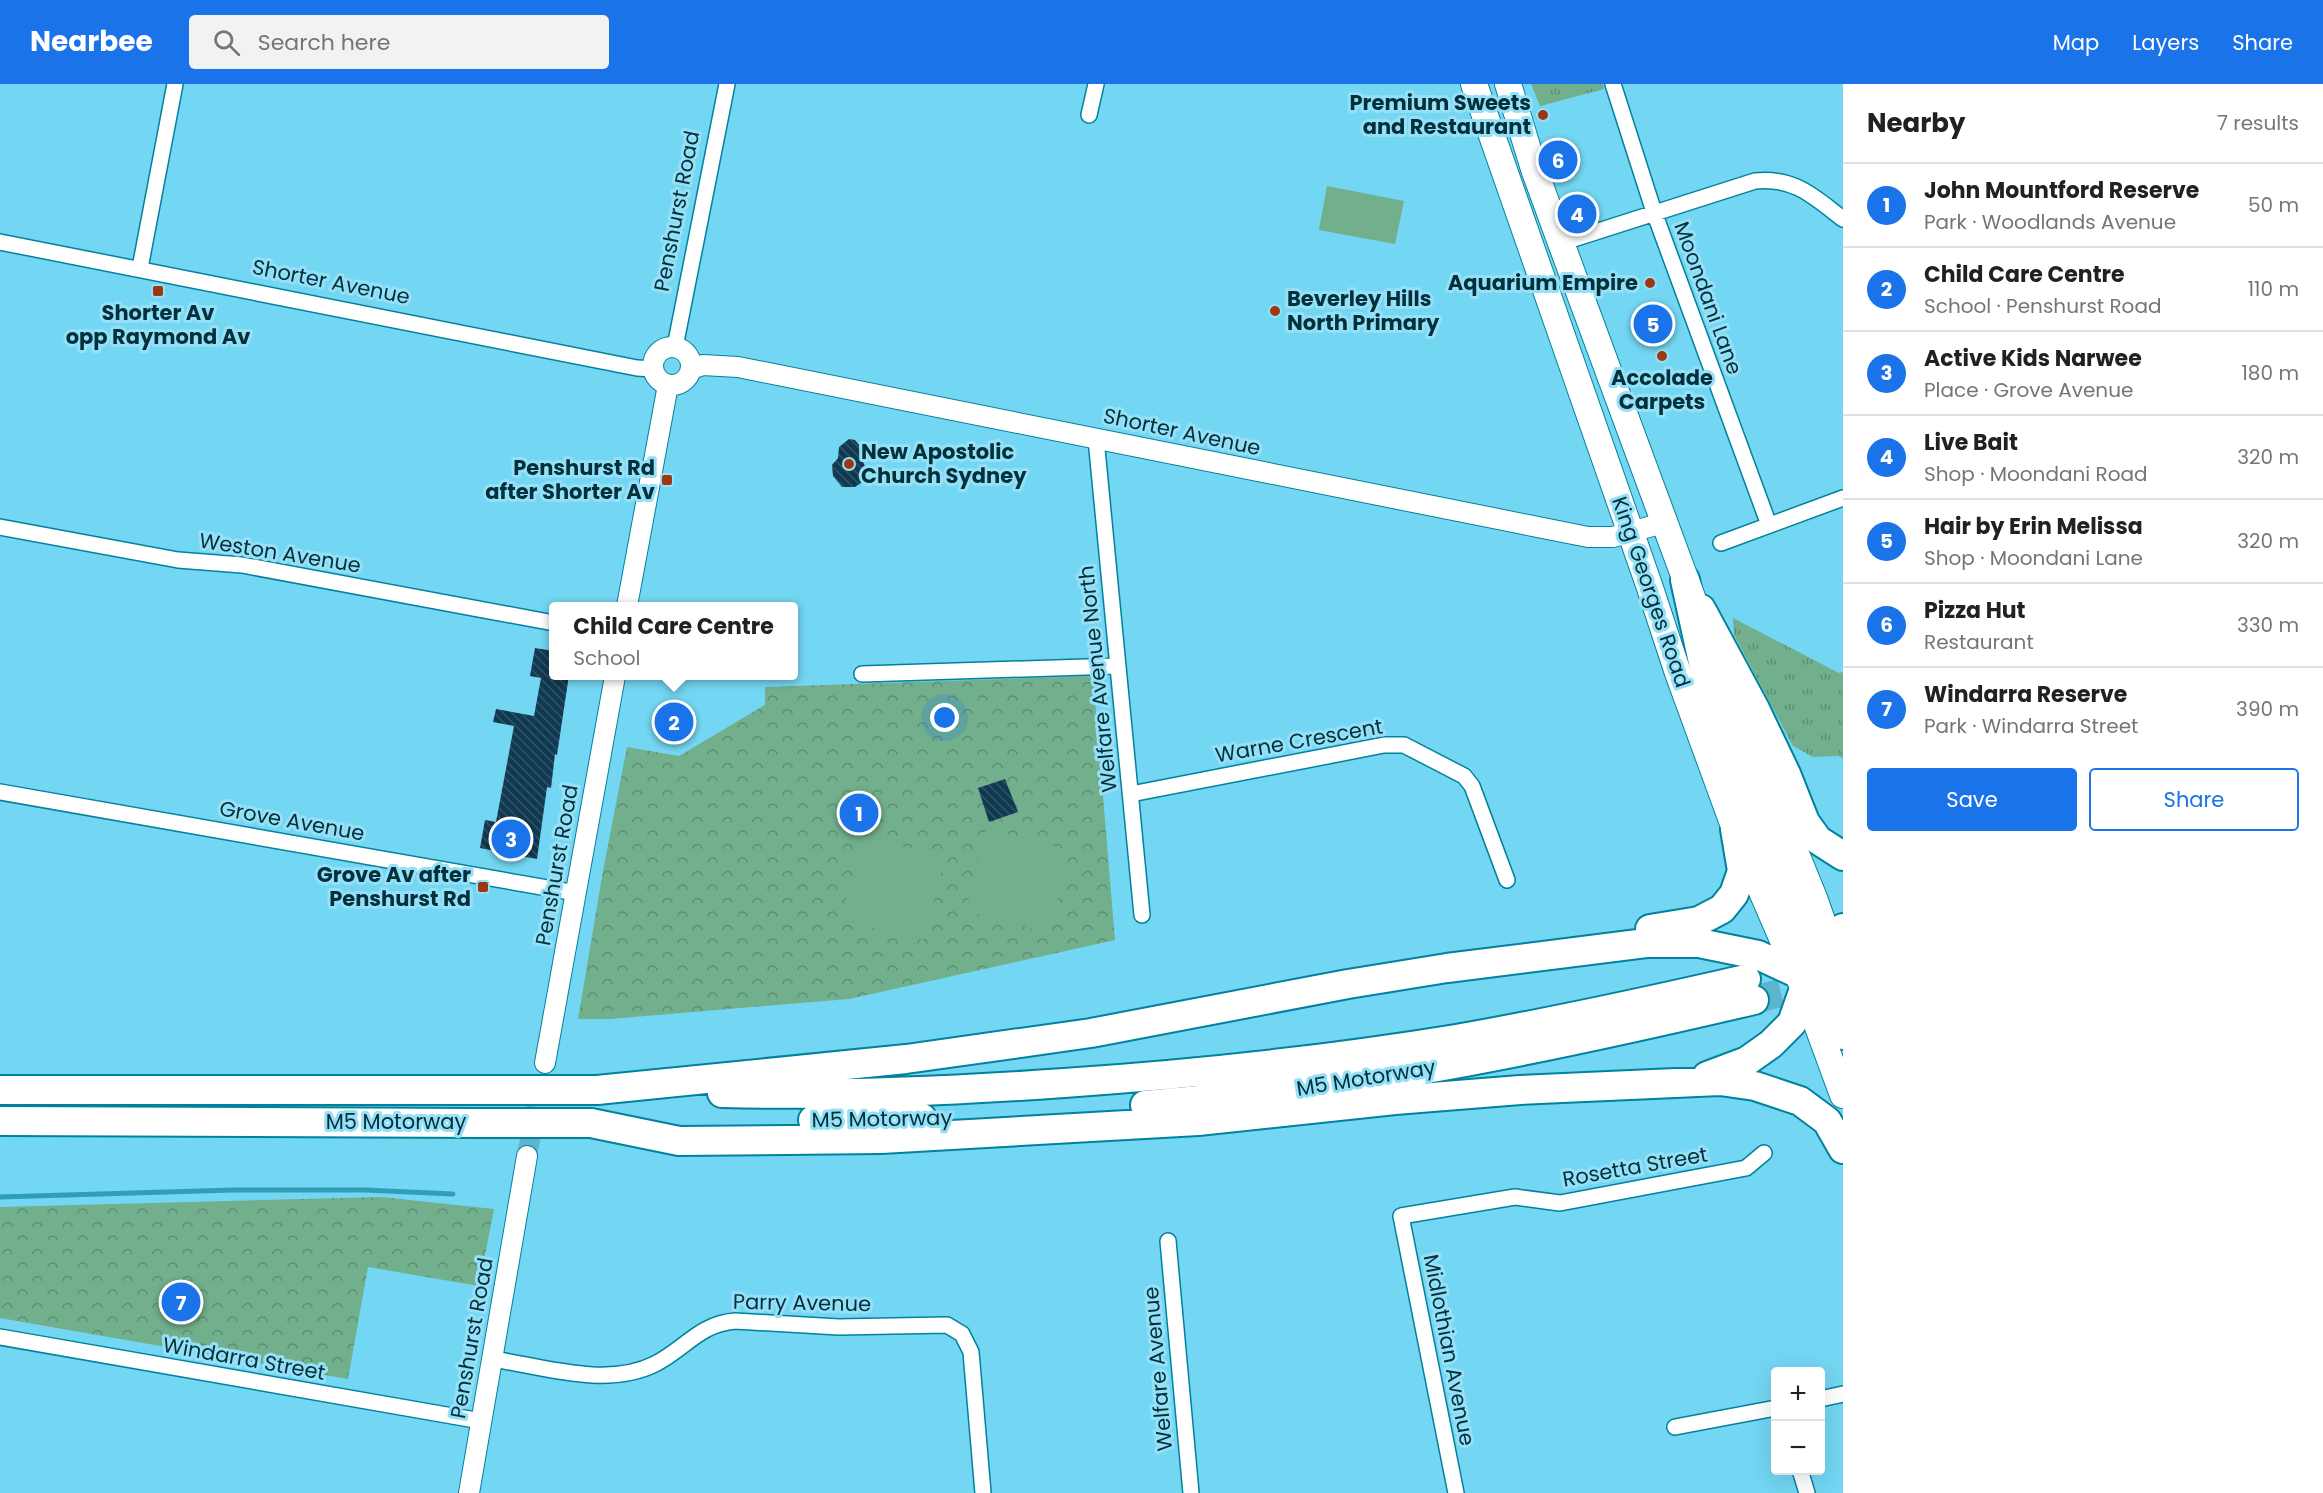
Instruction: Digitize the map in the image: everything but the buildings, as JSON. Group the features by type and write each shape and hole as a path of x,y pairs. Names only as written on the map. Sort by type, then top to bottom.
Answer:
{"highway":[{"name":"King Georges Road","path":"1474,84 1678,673 1736,829 1776,920"},
{"name":"King Georges Road","path":"1508,84 1534,169 1685,580"},
{"path":"1685,580 1755,708 1786,774 1805,822 1818,840 1843,856"},
{"path":"1685,580 1711,699 1803,931 1826,971 1843,1095"},
{"path":"597,1090 906,1059 1091,1033 1699,921 1722,909 1734,894 1742,871 1736,829"},
{"path":"1776,920 1826,971 1830,1004 1843,1035"},
{"path":"1447,968 1646,943 1699,943 1826,971"},
{"path":"1685,1081 1721,1072 1748,1061 1771,1044 1792,1023 1826,971"},
{"name":"M5 Motorway","path":"0,1090 597,1090 766,1094 891,1093 1147,1077 1340,1055 1455,1039 1552,1021 1750,990 1618,1032 1431,1068 1313,1087 1215,1099 1045,1113 944,1118 591,1123 0,1121"},
{"path":"591,1123 679,1141 881,1139 1198,1121 1395,1100 1520,1090 1720,1081 1755,1086 1800,1101 1827,1121 1843,1149"}],"street":[{"path":"140,268 175,84"},
{"name":"Penshurst Road","path":"675,347 727,84"},
{"path":"1089,115 1096,84"},
{"name":"Moondani Lane","path":"1613,84 1654,212 1769,525"},
{"path":"1561,243 1755,181 1773,179 1791,183 1843,219"},
{"name":"Shorter Avenue","path":"0,242 637,368 653,369"},
{"path":"675,347 687,353 690,358 691,369 685,381 680,384 668,385 658,379 653,369 655,357 664,349 675,347"},
{"name":"Shorter Avenue","path":"691,369 703,365 738,368 1588,537 1606,538 1663,522"},
{"path":"628,602 668,385"},
{"name":"Welfare Avenue North","path":"1096,439 1142,915"},
{"path":"1721,543 1843,498"},
{"name":"Weston Avenue","path":"0,526 178,560 242,565 549,622"},
{"path":"862,674 1117,666"},
{"name":"Penshurst Road","path":"545,1063 614,680"},
{"name":"Warne Crescent","path":"1131,794 1384,745 1404,745 1464,776 1473,786 1507,880"},
{"name":"Grove Avenue","path":"0,792 576,893"},
{"name":"Rosetta Street","path":"1401,1216 1515,1197 1560,1203 1746,1168 1764,1153"},
{"name":"Penshurst Road","path":"469,1493 527,1156"},
{"name":"Midlothian Avenue","path":"1401,1216 1456,1493"},
{"name":"Welfare Avenue","path":"1168,1240 1191,1493"},
{"name":"Parry Avenue","path":"493,1359 584,1374 629,1374 657,1363 699,1333 722,1322 839,1327 947,1325 962,1334 970,1352 983,1493"},
{"name":"Windarra Street","path":"0,1337 481,1421"},
{"path":"1825,1398 1843,1394"},
{"path":"1675,1427 1771,1409"},
{"path":"1802,1475 1807,1493"}],"green space":[{"path":"1531,84 1603,84 1604,89 1540,106"},
{"path":"1327,186 1404,201 1395,244 1319,230"},
{"path":"1733,618 1839,673 1843,672 1843,758 1838,756 1813,757 1793,746 1734,635"},
{"path":"1093,676 1115,940 849,999 610,1019 578,1019 627,747 679,756 765,705 765,687"},
{"path":"986,829 1070,850 1049,933 966,911"},
{"path":"863,836 945,858 923,940 841,919"},
{"path":"381,1197 494,1209 479,1286 368,1267 348,1379 0,1318 0,1207"}],"waterway":[{"path":"0,1197 233,1190 365,1190 453,1194"}],"tunnel":[{"path":"1754,1000 1826,981"},
{"path":"527,1156 545,1063"}],"place":[{"name":"Premium Sweets and Restaurant","path":"1543,115"},
{"name":"Pizza Hut","path":"1558,160"},
{"name":"Live Bait","path":"1577,214"},
{"name":"Aquarium Empire","path":"1650,283"},
{"name":"Shorter Av opp Raymond Av","path":"158,291"},
{"name":"Beverley Hills North Primary","path":"1275,311"},
{"name":"Hair by Erin Melissa","path":"1653,324"},
{"name":"Accolade Carpets","path":"1662,356"},
{"name":"New Apostolic Church Sydney","path":"849,464"},
{"name":"Penshurst Rd after Shorter Av","path":"667,480"},
{"name":"Child Care Centre","path":"674,722"},
{"name":"John Mountford Reserve","path":"859,813"},
{"name":"Active Kids Narwee","path":"511,839"},
{"name":"Grove Av after Penshurst Rd","path":"483,887"},
{"name":"Windarra Reserve","path":"181,1302"}]}
